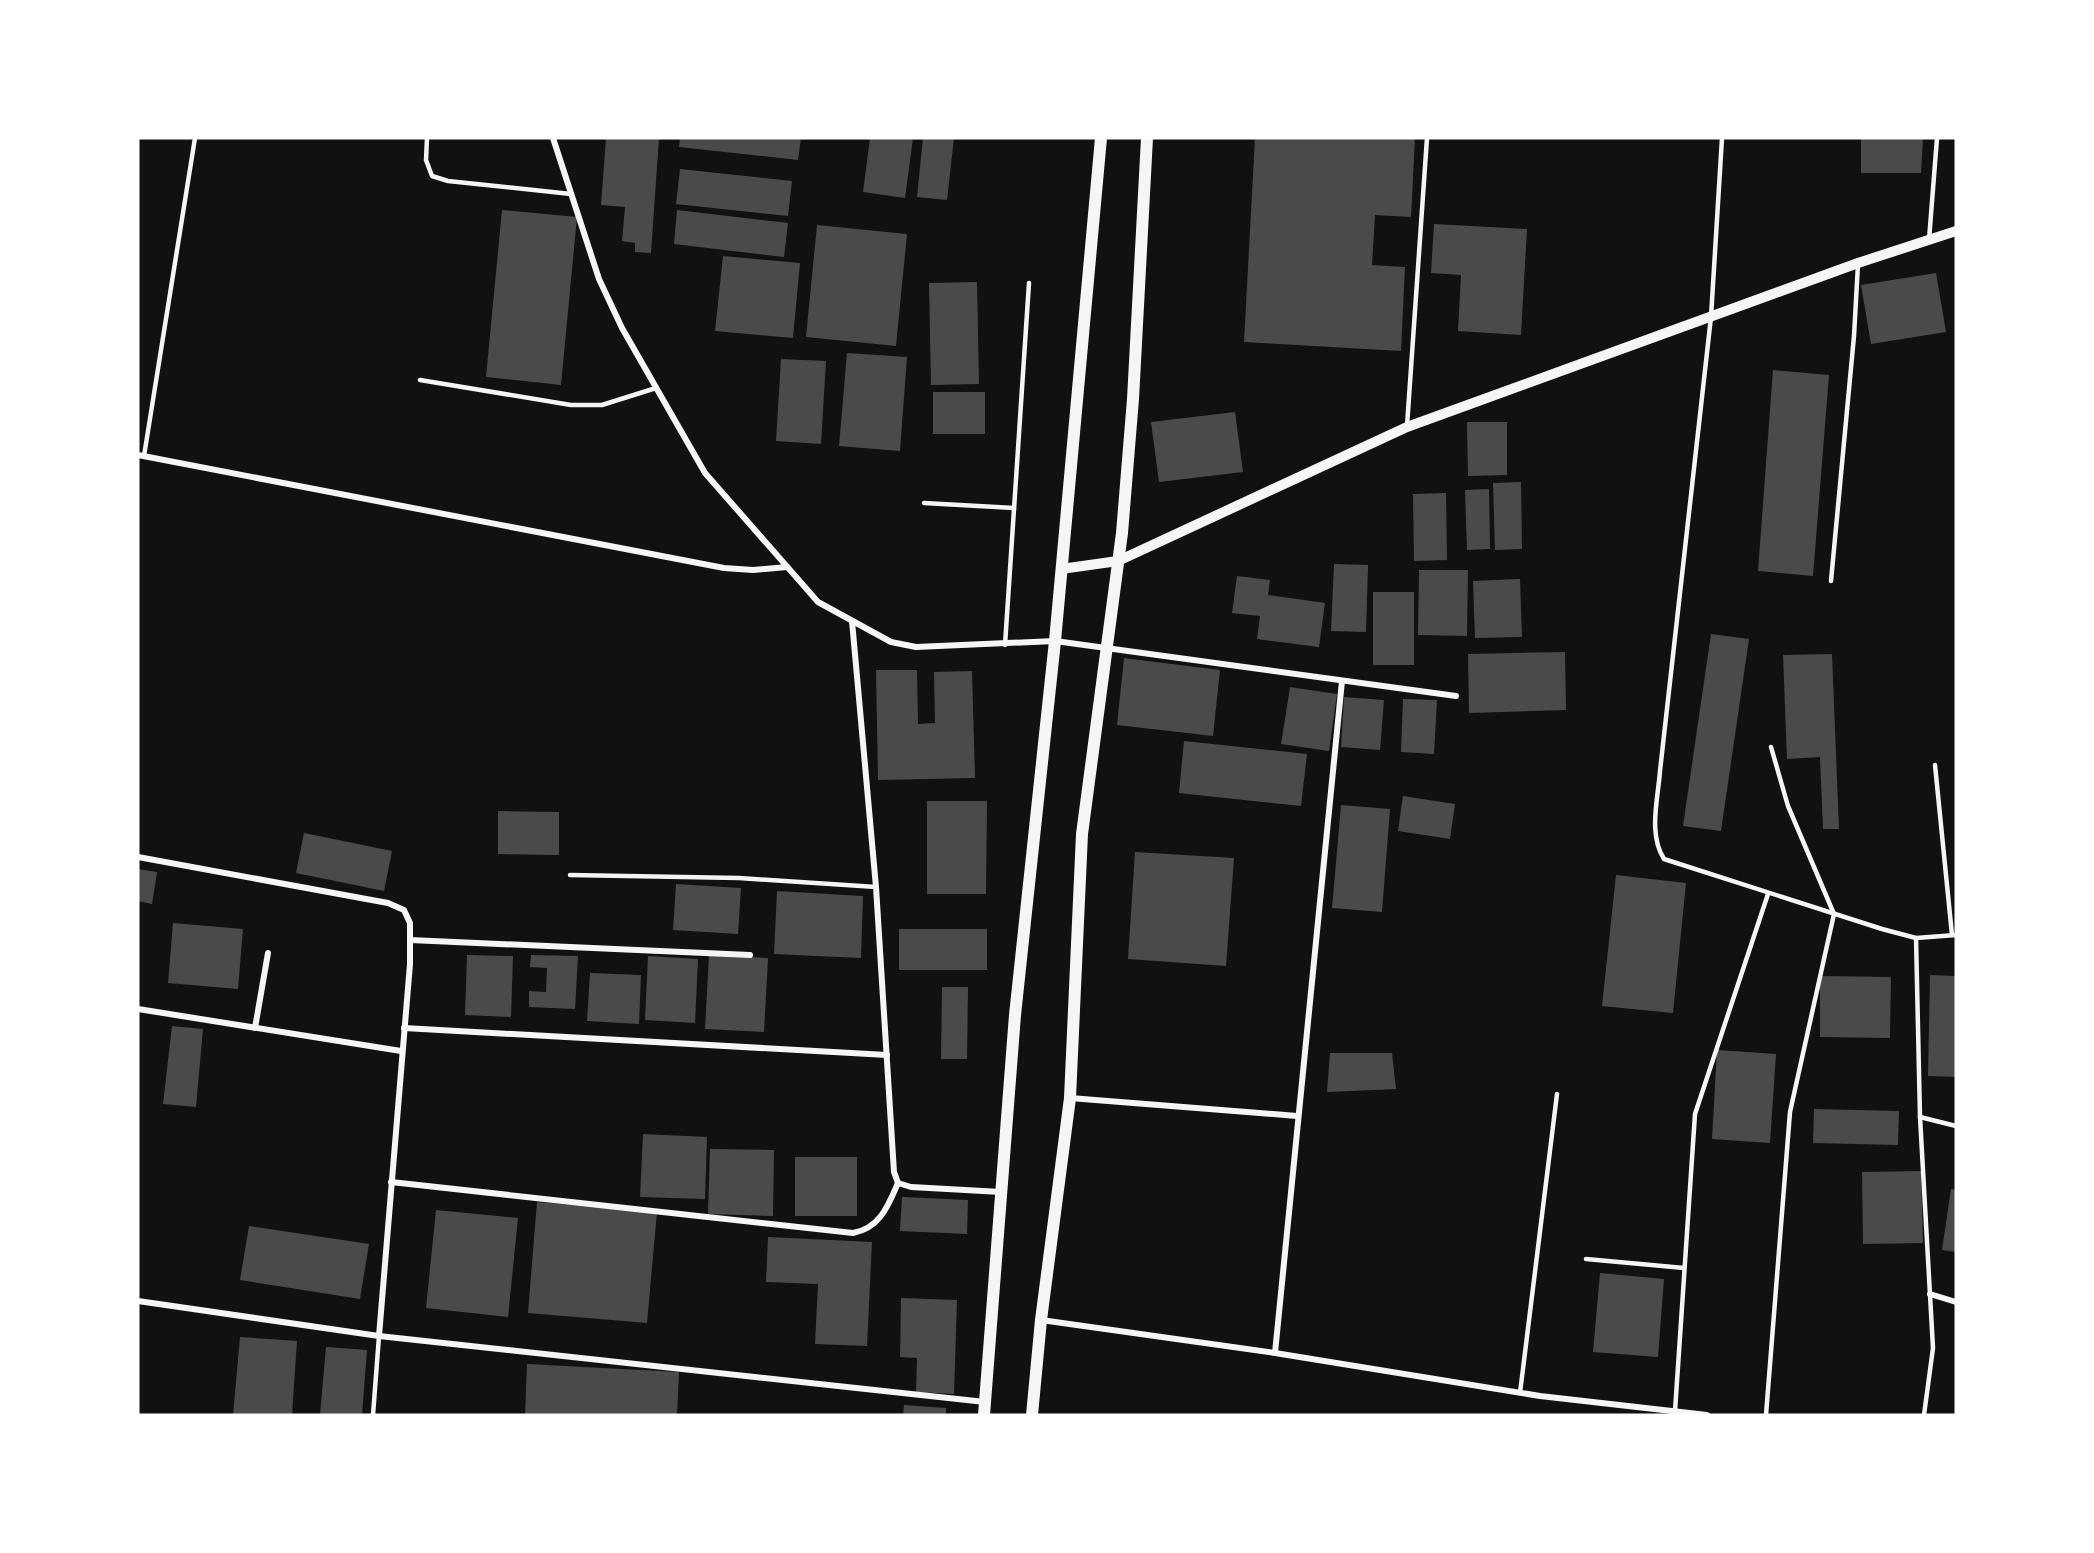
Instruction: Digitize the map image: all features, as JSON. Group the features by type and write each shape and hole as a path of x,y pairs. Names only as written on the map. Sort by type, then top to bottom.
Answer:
{"main road":[{"path":"985,1409 1029,873 1054,641 1101,138"},
{"path":"1032,1415 1041,1320 1070,1098 1082,834 1122,533 1133,399 1147,138"}],"street":[{"path":"553,138 598,279 622,328 656,388 705,473 818,602 891,642 908,645 1005,645 1054,641 1106,650 1456,696"},
{"path":"1061,568 1118,561 1407,427 1858,263 1956,231"},
{"path":"141,456 724,568 753,570 787,567"},
{"path":"391,1182 853,1233 866,1230 879,1220 898,1183 894,1172 876,887 852,621"},
{"path":"1275,1353 1342,681"},
{"path":"138,857 388,903 404,910 410,923 410,940 379,1336"},
{"path":"410,940 750,955"},
{"path":"255,1028 268,954"},
{"path":"138,1009 401,1051"},
{"path":"404,1028 887,1055"},
{"path":"1070,1098 1298,1116"},
{"path":"898,1183 911,1187 1002,1192"},
{"path":"1930,1293 1956,1302"},
{"path":"138,1301 379,1336 985,1409"},
{"path":"1041,1320 1275,1353 1520,1393 1707,1415"}],"lane":[{"path":"141,456 195,138"},
{"path":"427,138 426,160 432,176 447,181 571,194"},
{"path":"1407,427 1427,138"},
{"path":"1722,138 1711,317 1655,838 1664,860 1768,894 1916,938 1954,935 1935,765"},
{"path":"1929,240 1937,138"},
{"path":"1831,581 1854,336 1858,263"},
{"path":"1005,645 1029,284"},
{"path":"420,380 571,405 602,405 656,388"},
{"path":"924,503 1014,508"},
{"path":"1766,1415 1790,1112 1834,914 1788,806 1772,747"},
{"path":"570,875 739,878 876,887"},
{"path":"1675,1411 1695,1114 1768,894"},
{"path":"1916,938 1920,1117 1933,1348 1924,1415"},
{"path":"1520,1393 1557,1094"},
{"path":"1920,1117 1956,1125"},
{"path":"1586,1259 1684,1268"},
{"path":"374,1415 379,1336"}],"building":[{"path":"606,138 659,138 651,253 635,252 635,243 622,241 625,207 601,205"},
{"path":"680,138 801,138 798,160 679,147"},
{"path":"870,138 913,138 905,198 863,192"},
{"path":"923,138 954,138 947,200 917,197"},
{"path":"1255,138 1415,138 1411,217 1375,215 1372,265 1405,267 1401,351 1244,342"},
{"path":"1861,138 1923,138 1921,173 1861,173"},
{"path":"680,169 792,181 788,216 676,204"},
{"path":"502,210 577,217 561,385 486,377"},
{"path":"677,210 788,223 784,257 674,244"},
{"path":"1434,224 1527,229 1521,335 1458,331 1461,275 1431,273"},
{"path":"817,225 907,234 896,346 806,337"},
{"path":"723,256 800,263 793,338 715,331"},
{"path":"1936,273 1946,332 1871,344 1861,285"},
{"path":"977,282 979,384 931,385 929,283"},
{"path":"847,353 907,357 900,451 839,446"},
{"path":"781,359 826,361 821,444 776,441"},
{"path":"1773,370 1829,375 1813,576 1758,571"},
{"path":"933,392 985,392 985,434 933,434"},
{"path":"1235,412 1243,472 1159,482 1151,422"},
{"path":"1467,422 1507,422 1507,475 1468,476"},
{"path":"1521,482 1522,549 1495,550 1493,483"},
{"path":"1489,489 1490,549 1467,550 1465,490"},
{"path":"1446,493 1447,560 1414,561 1413,494"},
{"path":"1334,564 1368,565 1366,632 1331,631"},
{"path":"1419,570 1468,570 1467,636 1418,635"},
{"path":"1237,576 1270,580 1268,595 1325,603 1319,647 1257,639 1260,616 1232,613"},
{"path":"1520,579 1522,637 1475,638 1473,581"},
{"path":"1373,592 1414,592 1414,665 1373,665"},
{"path":"1711,634 1749,639 1721,831 1683,826"},
{"path":"1565,652 1566,710 1469,713 1468,654"},
{"path":"1832,654 1839,829 1823,829 1820,757 1787,759 1783,655"},
{"path":"1124,658 1220,670 1213,736 1117,725"},
{"path":"876,670 917,670 918,724 935,723 934,672 972,671 975,778 878,780"},
{"path":"1290,687 1337,694 1329,751 1281,744"},
{"path":"1344,697 1384,700 1380,750 1341,747"},
{"path":"1403,699 1437,700 1434,754 1401,752"},
{"path":"1184,741 1307,754 1301,806 1179,793"},
{"path":"1403,796 1455,804 1450,839 1398,831"},
{"path":"927,801 987,801 986,894 927,894"},
{"path":"1341,805 1390,809 1382,912 1332,908"},
{"path":"498,811 559,812 559,855 498,854"},
{"path":"304,833 392,851 384,891 296,873"},
{"path":"1135,852 1234,858 1226,966 1128,959"},
{"path":"138,869 157,872 152,904 138,901"},
{"path":"1616,875 1686,883 1673,1013 1602,1006"},
{"path":"676,884 741,888 738,934 673,930"},
{"path":"777,891 863,896 861,958 774,954"},
{"path":"173,923 243,929 238,989 168,983"},
{"path":"899,929 987,929 987,970 899,970"},
{"path":"467,955 513,956 511,1017 465,1015"},
{"path":"531,955 578,956 575,1009 529,1007 529,991 546,992 547,968 530,967"},
{"path":"709,955 768,958 764,1032 705,1029"},
{"path":"648,956 698,959 695,1023 645,1020"},
{"path":"590,973 641,975 639,1024 587,1021"},
{"path":"1930,975 1956,976 1956,1077 1928,1076"},
{"path":"1820,976 1891,977 1890,1038 1820,1037"},
{"path":"942,987 968,987 967,1059 941,1059"},
{"path":"172,1026 203,1029 196,1107 163,1104"},
{"path":"1717,1050 1776,1054 1770,1143 1712,1139"},
{"path":"1330,1053 1392,1053 1396,1089 1327,1092"},
{"path":"1814,1109 1899,1111 1898,1145 1813,1143"},
{"path":"643,1134 707,1137 705,1199 640,1197"},
{"path":"710,1149 774,1150 773,1216 708,1214"},
{"path":"795,1157 857,1157 857,1216 795,1216"},
{"path":"1921,1171 1923,1243 1863,1244 1862,1172"},
{"path":"1951,1189 1956,1190 1956,1252 1942,1250"},
{"path":"902,1197 968,1200 967,1234 900,1231"},
{"path":"537,1202 657,1212 647,1323 528,1313"},
{"path":"436,1210 518,1218 508,1317 426,1308"},
{"path":"249,1226 369,1244 360,1299 240,1280"},
{"path":"768,1237 872,1242 867,1346 815,1344 818,1284 766,1282"},
{"path":"1600,1273 1664,1279 1658,1357 1593,1352"},
{"path":"901,1298 957,1300 954,1394 916,1392 917,1358 900,1357"},
{"path":"240,1337 297,1341 292,1415 233,1415"},
{"path":"326,1347 367,1350 362,1415 320,1415"},
{"path":"527,1364 679,1372 677,1415 525,1415"},
{"path":"904,1405 946,1408 946,1415 903,1415"}]}
